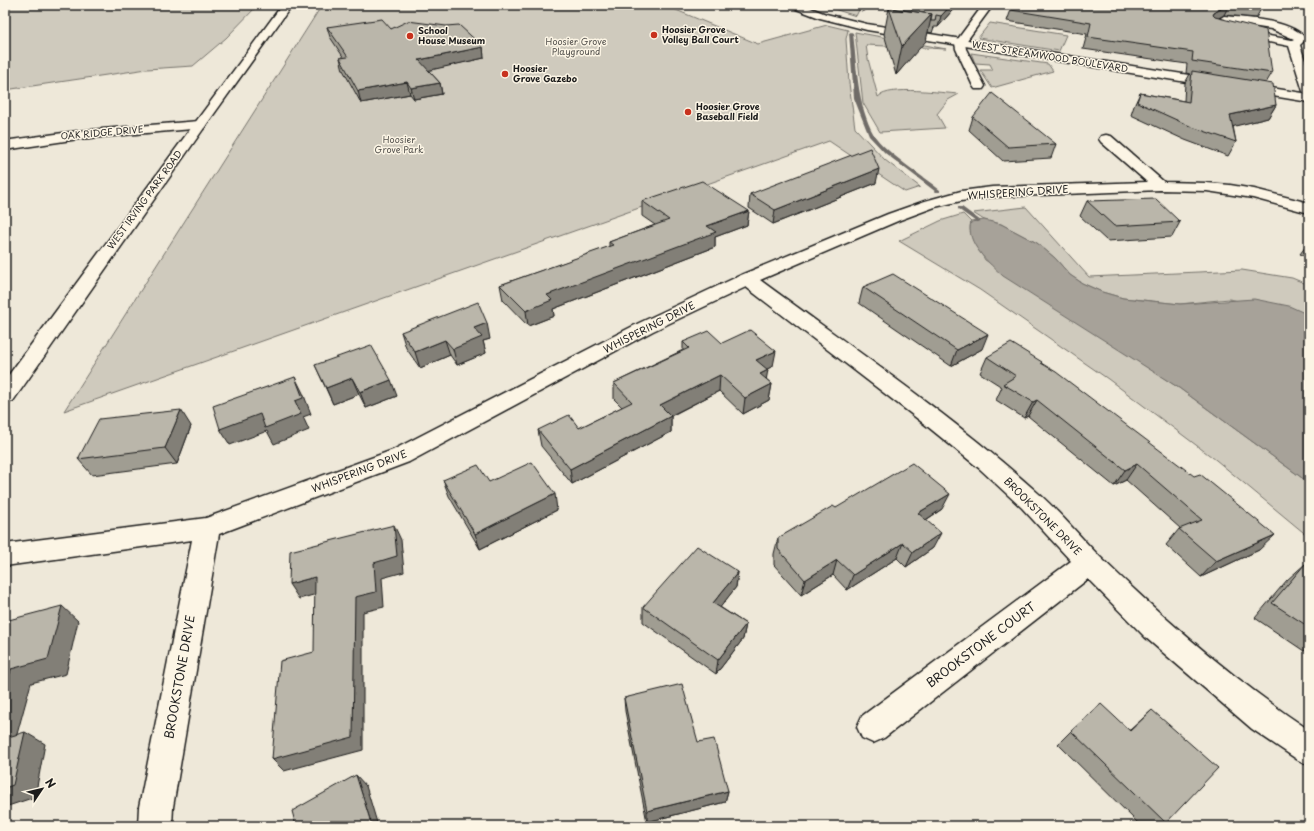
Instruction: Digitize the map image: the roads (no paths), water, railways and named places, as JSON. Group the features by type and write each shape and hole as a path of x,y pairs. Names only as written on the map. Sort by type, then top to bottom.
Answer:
{"street":[{"name":"WEST IRVING PARK ROAD","path":"5,396 287,5"},
{"name":"WEST STREAMWOOD BOULEVARD","path":"794,5 844,22 960,43 1309,98"},
{"path":"979,86 961,49 960,43 988,5"},
{"path":"1224,19 1256,22 1289,30 1301,38 1294,44 1233,32 1214,25 1224,19"},
{"path":"1294,44 1309,91"},
{"name":"OAK RIDGE DRIVE","path":"5,146 78,135 199,125"},
{"path":"1106,139 1160,186"},
{"name":"WHISPERING DRIVE","path":"5,555 207,528 401,456 646,327 748,279 894,217 930,204 961,196 1019,191 1160,186 1230,190 1254,194 1309,208"},
{"name":"BROOKSTONE DRIVE","path":"748,279 935,420 988,463 1031,501 1089,563 1155,628 1263,718 1309,749"},
{"name":"BROOKSTONE DRIVE","path":"155,826 156,807 207,528"},
{"name":"BROOKSTONE COURT","path":"873,728 1089,563"}],"waterway":[{"path":"862,11 869,5"},
{"path":"851,33 857,98 872,136 887,152 938,191"},
{"path":"960,208 978,221"}],"place":[{"name":"Hoosier Grove Volley Ball Court","path":"654,35"},
{"name":"School House Museum","path":"410,36"},
{"name":"Hoosier Grove Gazebo","path":"505,74"},
{"name":"Hoosier Grove Baseball Field","path":"688,112"}],"park label":[{"name":"Hoosier Grove Playground","path":"576,48"},
{"name":"Hoosier Grove Park","path":"399,146"}]}
